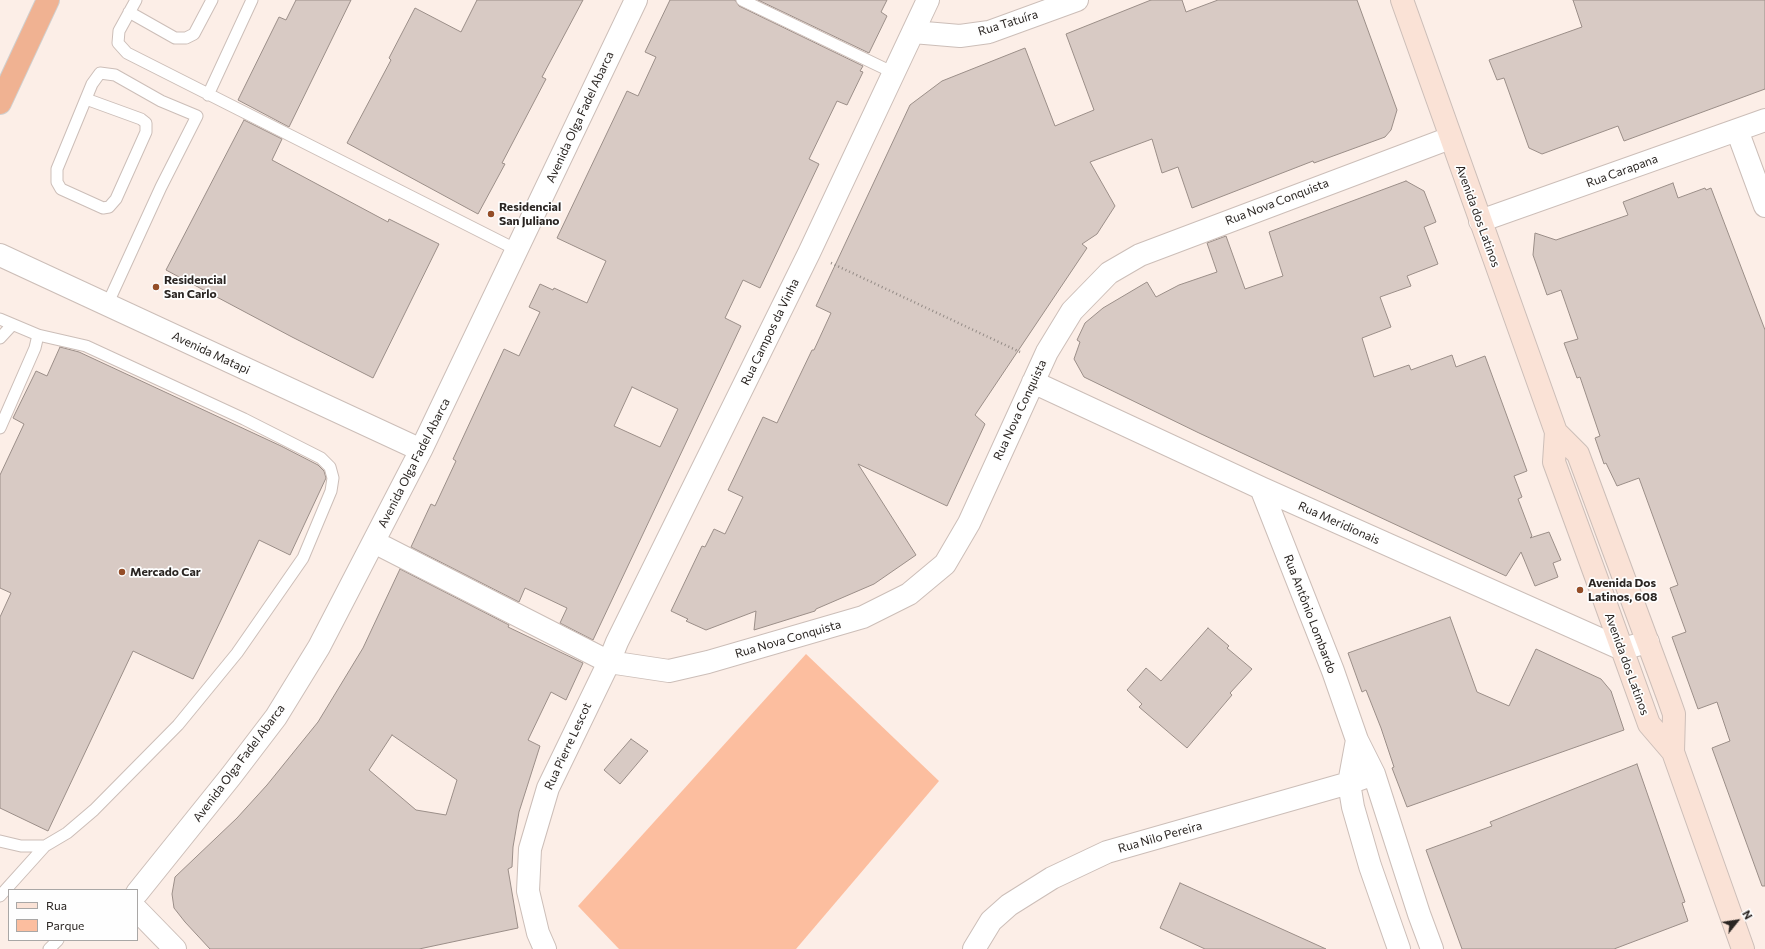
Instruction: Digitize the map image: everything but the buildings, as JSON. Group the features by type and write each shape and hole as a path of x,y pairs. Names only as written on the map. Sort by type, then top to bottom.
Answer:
{"highway":[{"path":"0,103 48,0"}],"main road":[{"name":"Avenida dos Latinos","path":"1402,0 1556,432 1554,462 1649,724 1673,752 1743,949"},
{"name":"Avenida dos Latinos","path":"1556,432 1578,454 1648,642 1674,714 1673,752"}],"street":[{"name":"Avenida Olga Fadel Abarca","path":"138,892 231,776 276,716 319,647 422,450 636,0"},
{"name":"Rua Campos da Vinha","path":"609,662 616,642 809,253 928,0"},
{"name":"Rua Tatuíra","path":"913,32 960,36 989,32 1077,0"},
{"name":"Rua Carapana","path":"1480,221 1765,120"},
{"path":"1737,130 1765,206"},
{"name":"Rua Nova Conquista","path":"374,542 609,662 669,671 708,662 863,617 909,594 945,564 969,523 1047,352 1072,311 1109,273 1140,255 1450,138"},
{"name":"Avenida Matapi","path":"0,255 422,450"},
{"name":"Rua Meridionais","path":"1033,382 1261,488 1622,649"},
{"name":"Rua Antônio Lombardo","path":"1261,488 1333,671 1357,740 1374,774 1419,914 1432,949"},
{"path":"1622,649 1648,642"},
{"name":"Rua Pierre Lescot","path":"545,949 538,933 528,891 530,849 548,788 609,662"},
{"name":"Rua Antônio Lombardo","path":"1357,740 1349,783 1353,807 1370,866 1399,949"},
{"name":"Rua Nilo Pereira","path":"974,949 991,921 1009,905 1052,878 1107,852 1349,783 1374,774"},
{"path":"138,911 175,949"},
{"path":"1391,926 1419,914"}],"lane":[{"path":"136,0 119,31 118,43 127,53 516,250"},
{"path":"129,12 175,38 186,38 194,34 212,0"},
{"path":"208,95 252,0"},
{"path":"742,0 894,73"},
{"path":"86,99 141,119 146,123 146,132 116,199 109,207 103,208 61,189 57,182 57,169 92,84 100,73 115,75 161,101 197,116 161,187 107,305"},
{"path":"0,319 38,335 86,346 251,423 321,458 330,468 333,478 331,491 303,558 237,653 178,725 94,810 67,833 46,846 0,896"},
{"path":"0,338 12,325"},
{"path":"0,428 35,348 38,335"},
{"path":"0,840 21,846 46,846"},
{"path":"49,949 57,941"}],"path":[{"path":"809,253 1042,362"}],"green space":[{"path":"806,654 939,781 796,949 619,949 578,906"}],"place":[{"name":"Residencial San Juliano","path":"491,214"},
{"name":"Residencial San Carlo","path":"156,287"},
{"name":"Mercado Car","path":"122,572"},
{"name":"Avenida Dos Latinos, 608","path":"1580,590"}]}
